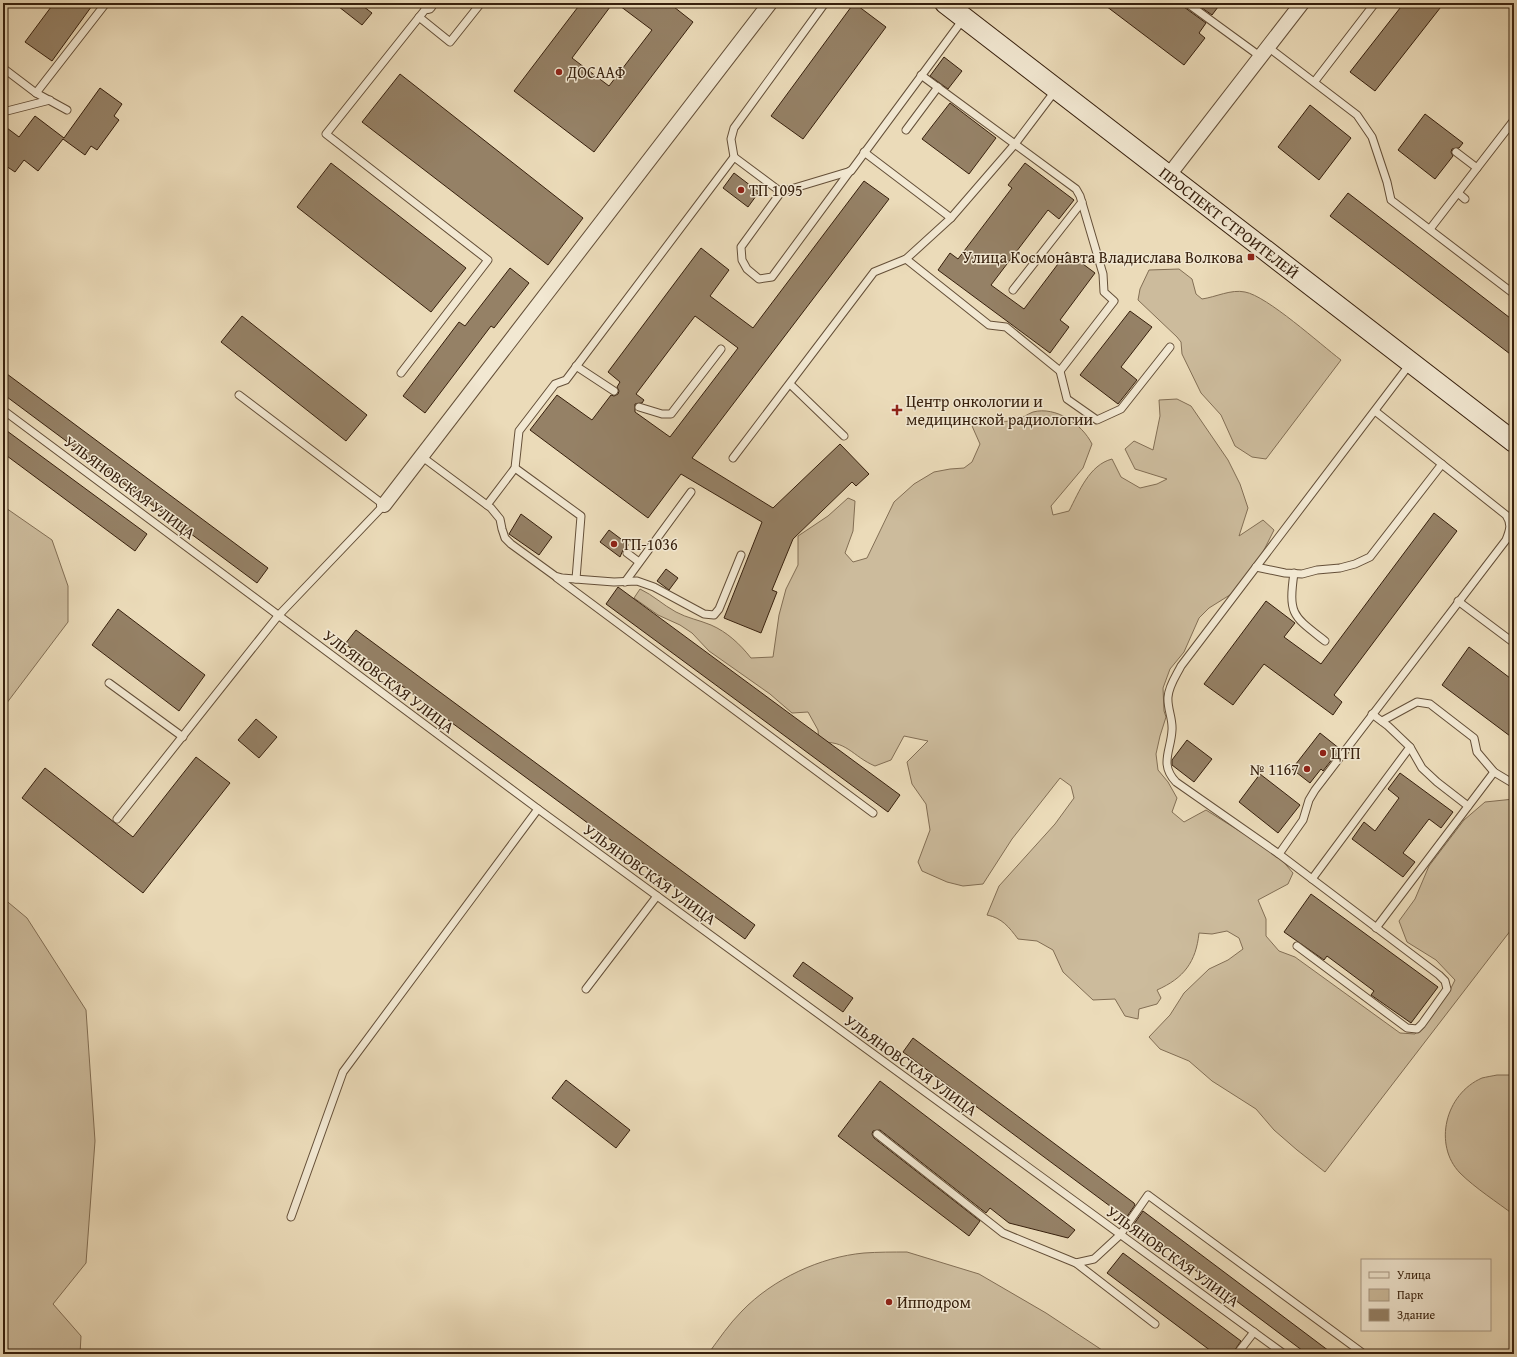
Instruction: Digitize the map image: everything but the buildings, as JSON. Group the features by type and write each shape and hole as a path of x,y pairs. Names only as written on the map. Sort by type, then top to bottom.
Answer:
{"main road":[{"name":"ПРОСПЕКТ СТРОИТЕЛЕЙ","path":"945,3 1514,442"}],"street":[{"path":"384,505 770,3"},
{"path":"1169,175 1302,3"}],"lane":[{"path":"36,93 106,3"},
{"path":"401,373 488,260 326,134 426,9 450,42 481,3"},
{"path":"781,192 734,157 731,139 734,128 825,3"},
{"path":"1187,3 1264,52 1314,81 1357,115 1372,137 1387,182 1391,200 1514,294"},
{"path":"1314,81 1375,3"},
{"path":"851,170 781,192 741,247 742,260 747,269 759,279 772,277 964,18"},
{"path":"3,68 36,93 67,110"},
{"path":"921,75 1076,189 1082,202 1103,274 1104,292 1114,301 1060,371"},
{"path":"906,130 938,87"},
{"path":"733,458 874,272 906,259 951,218 1014,144 1057,89"},
{"path":"3,108 7,111 50,100"},
{"path":"1430,230 1514,120"},
{"path":"864,152 951,218"},
{"path":"1456,152 1477,168"},
{"path":"487,505 515,468 519,431 555,384 566,380 734,157"},
{"path":"1458,193 1465,199"},
{"path":"1013,290 1082,202"},
{"path":"906,259 989,325 1006,327 1060,371 1067,399 1096,420 1121,409 1170,346"},
{"path":"639,407 662,414 671,414 721,349"},
{"path":"1297,946 1407,1028 1417,1028 1422,1024 1447,989 1445,981 1312,879 1176,782 1170,775 1167,765 1172,730 1168,697 1170,685 1181,666 1412,362"},
{"path":"576,366 614,391"},
{"path":"790,384 844,436"},
{"path":"117,819 278,616 384,505 239,395"},
{"name":"УЛЬЯНОВСКАЯ УЛИЦА","path":"3,410 538,809 1284,1354"},
{"path":"1279,854 1303,820 1309,800 1315,790 1506,540 1510,530 1510,521 1506,515 1375,411"},
{"path":"422,456 487,505 500,519 504,533 511,544 873,813"},
{"path":"1256,567 1294,573 1340,568 1370,557 1442,464"},
{"path":"515,468 581,516 576,579"},
{"path":"625,582 691,492"},
{"path":"627,554 639,562"},
{"path":"555,576 625,582 637,581 654,587 704,614 714,615 719,609 741,555"},
{"path":"1294,573 1291,605 1296,615 1304,625 1325,641"},
{"path":"1458,601 1514,643"},
{"path":"109,683 183,737"},
{"path":"1382,721 1417,702 1430,704 1474,738 1477,752 1494,772 1514,784"},
{"path":"1372,714 1382,721 1410,747 1422,768 1437,782 1468,806"},
{"path":"1312,879 1410,747"},
{"path":"1376,928 1494,772"},
{"path":"291,1216 343,1072 538,809"},
{"path":"586,989 657,896"},
{"path":"877,1134 1003,1233 1076,1263 1155,1324"},
{"path":"1076,1263 1094,1259 1120,1235 1148,1195 1364,1354"},
{"path":"1237,1354 1254,1332"}],"green space":[{"path":"1179,269 1192,279 1196,294 1202,299 1229,292 1240,291 1255,295 1280,311 1341,360 1266,459 1252,457 1235,446 1221,415 1201,393 1182,354 1181,342 1138,300 1140,289 1149,270"},
{"path":"1177,399 1191,406 1228,460 1240,484 1248,508 1239,536 1263,520 1274,530 1260,558 1233,593 1209,608 1199,618 1184,652 1170,669 1163,688 1164,711 1166,717 1156,754 1158,770 1168,782 1177,798 1172,812 1184,822 1206,810 1265,847 1281,859 1293,873 1288,884 1258,900 1266,919 1266,936 1279,951 1295,957 1400,1033 1415,1034 1448,994 1455,980 1436,960 1407,942 1399,921 1415,899 1429,866 1464,820 1485,802 1514,799 1514,926 1325,1172 1274,1130 1256,1109 1212,1081 1189,1061 1160,1049 1149,1037 1170,1015 1184,993 1209,969 1228,960 1243,949 1239,938 1227,931 1212,934 1199,933 1192,961 1175,980 1157,990 1161,998 1157,1004 1139,1009 1138,1019 1125,1016 1115,999 1093,1000 1063,972 1053,950 1037,941 1018,939 1005,924 997,918 987,915 999,886 1055,824 1074,798 1071,786 1060,778 1012,839 983,884 963,886 947,882 922,871 918,862 930,830 926,804 912,784 907,762 928,741 904,736 891,760 875,766 843,746 828,742 819,743 818,730 808,712 792,713 770,694 709,651 692,633 680,625 658,615 634,598 640,589 676,612 711,625 722,631 738,643 751,658 773,657 779,615 786,589 798,565 798,536 828,516 848,498 855,501 853,531 845,553 853,562 867,558 894,502 914,484 934,472 964,468 972,462 980,444 972,426 976,419 1011,421 1020,419 1033,412 1042,411 1059,414 1067,418 1082,430 1092,444 1083,468 1051,506 1053,515 1069,511 1091,473 1104,462 1112,459 1121,477 1140,488 1157,484 1167,479 1135,469 1125,449 1134,441 1153,450 1160,416 1159,400"},
{"path":"3,506 52,540 68,586 68,622 3,708"},
{"path":"3,898 27,918 86,1010 95,1141 86,1263 53,1304 81,1336 80,1354 3,1354"},
{"path":"1497,1075 1514,1075 1514,1215 1460,1173 1452,1162 1447,1149 1445,1135 1447,1121 1459,1096 1469,1086 1482,1078"},
{"name":"Ипподром","path":"907,1252 979,1274 1046,1313 1108,1354 708,1354 733,1321 754,1299 768,1289 798,1272 831,1259 847,1255"}],"place":[{"name":"ДОСААФ","path":"559,72"},
{"name":"ТП 1095","path":"741,190"},
{"name":"Улица Космонавта Владислава Волкова","path":"1251,257"},
{"name":"Центр онкологии и медицинской радиологии","path":"897,410"},
{"name":"ТП-1036","path":"614,544"},
{"name":"ЦТП","path":"1323,753"},
{"name":"№ 1167","path":"1307,769"},
{"name":"Ипподром","path":"889,1302"}]}
